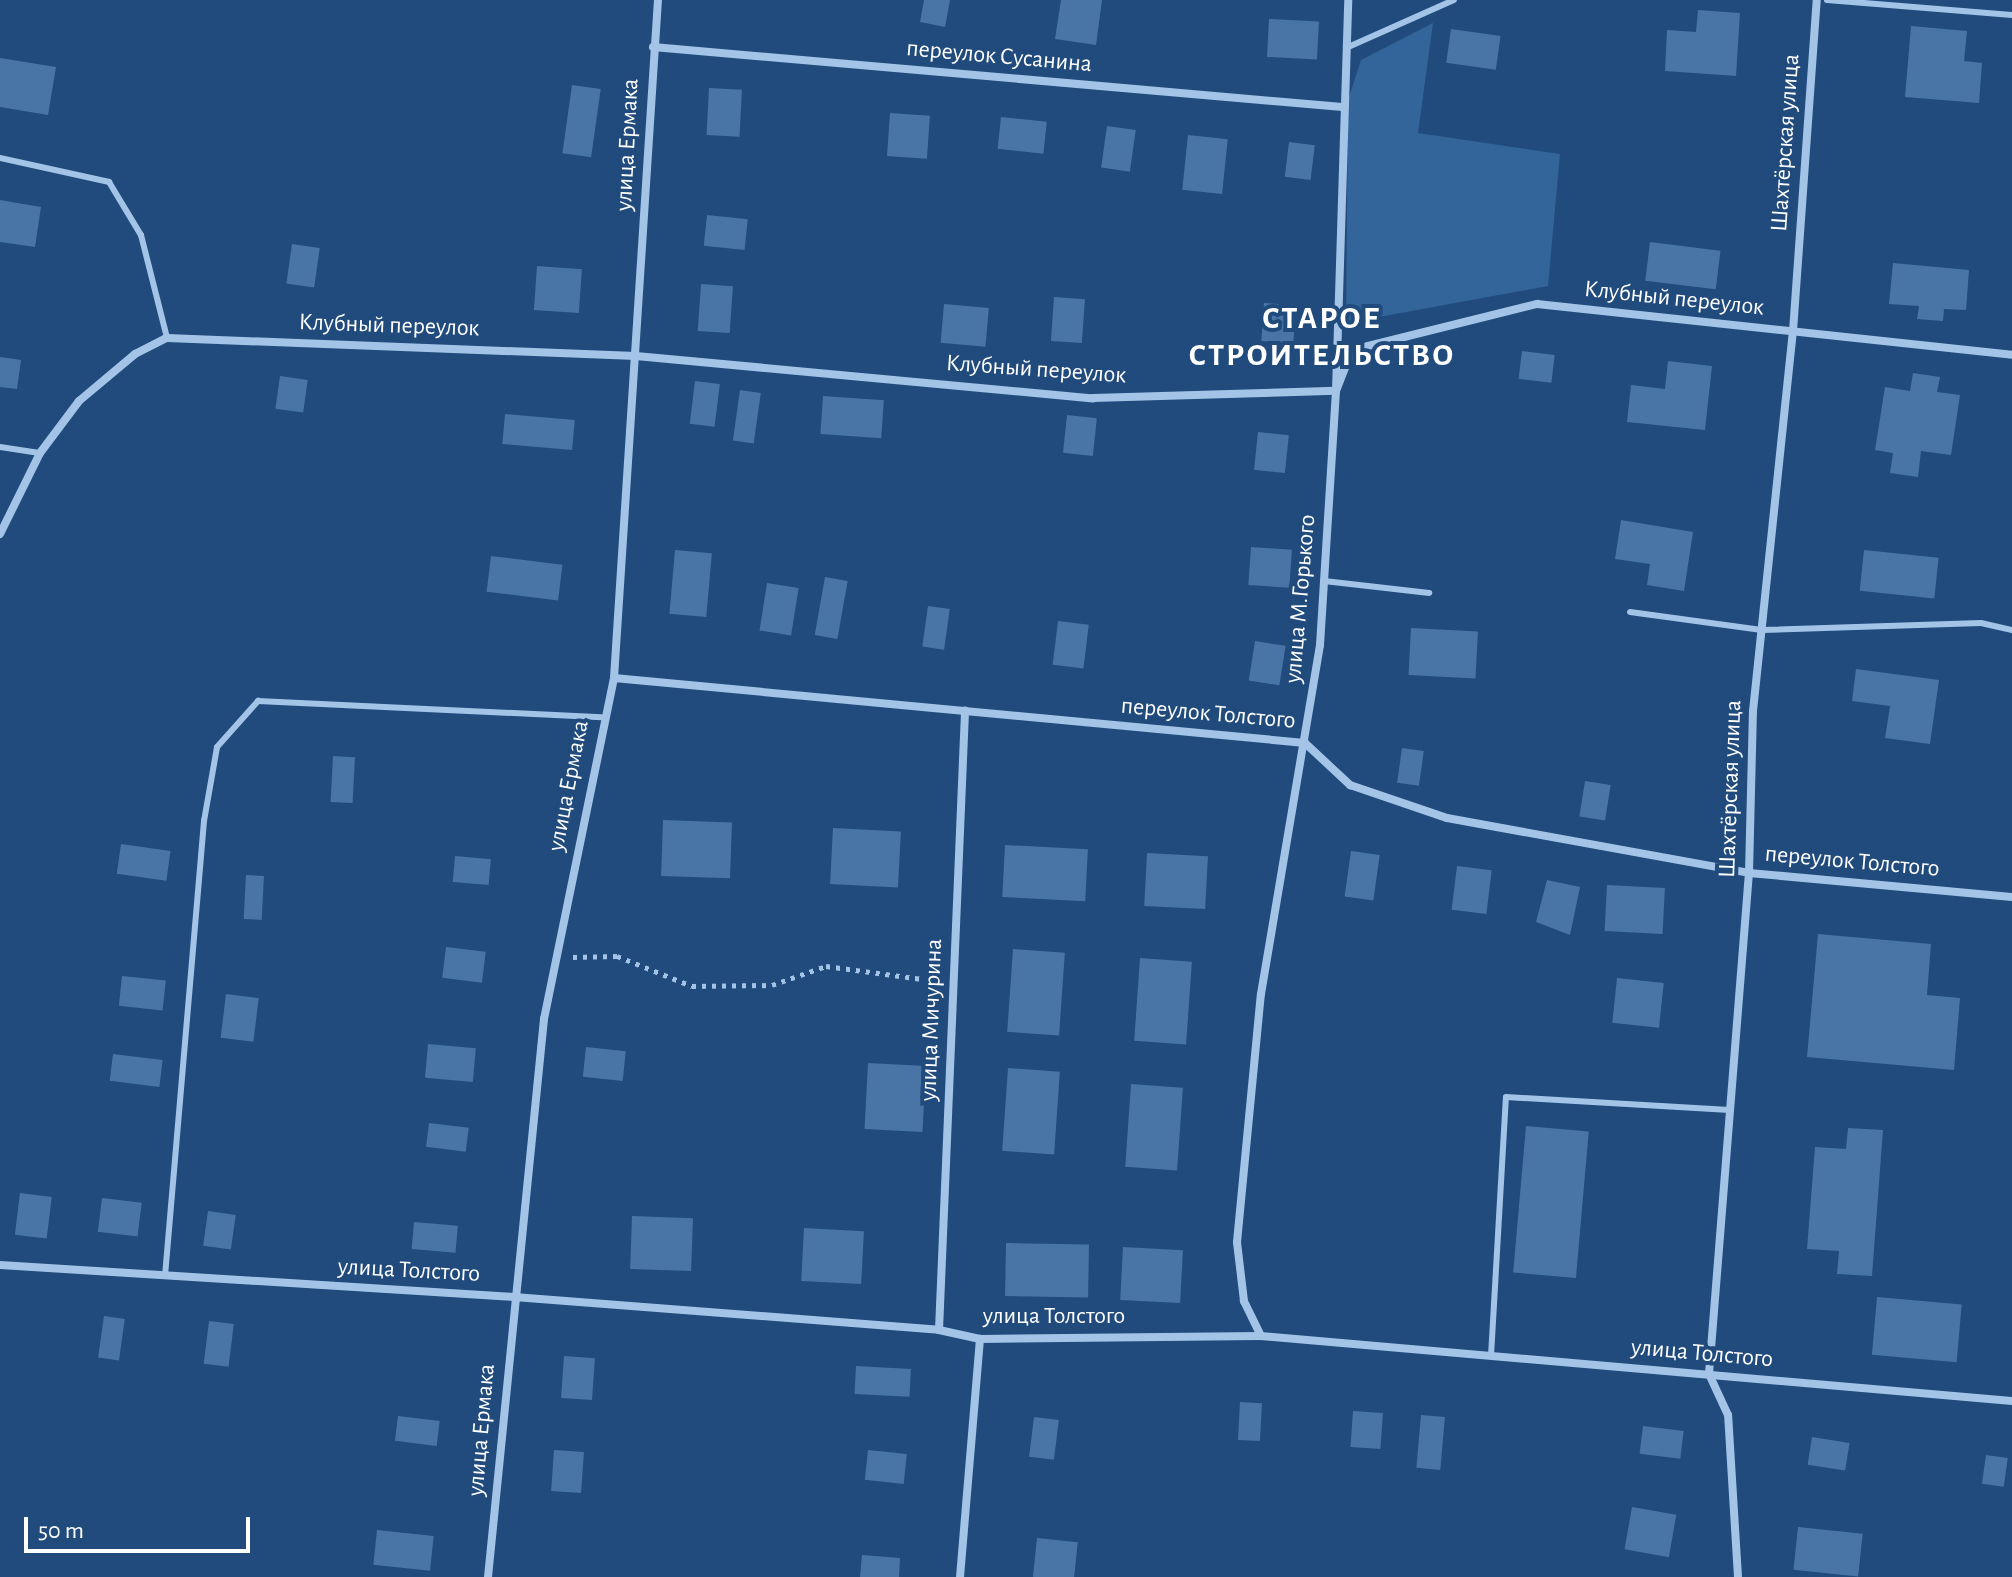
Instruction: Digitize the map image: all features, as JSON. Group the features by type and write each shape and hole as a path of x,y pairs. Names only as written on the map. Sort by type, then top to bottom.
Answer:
{"street":[{"name":"улица Ермака","path":"488,1577 544,1019 602,717 614,678 658,0"},
{"name":"улица М.Горького","path":"1261,1336 1244,1301 1237,1242 1261,994 1305,743 1324,581 1336,391 1342,107 1348,0"},
{"name":"Шахтёрская улица","path":"1738,1577 1728,1415 1709,1374 1749,873 1753,711 1793,331 1817,0"},
{"name":"переулок Сусанина","path":"653,47 1342,107"},
{"name":"Клубный переулок","path":"167,338 636,356 1093,398 1336,391 1352,350 1537,304 2012,355"},
{"path":"0,534 40,453 110,372 167,338"},
{"name":"переулок Толстого","path":"614,678 1305,743 1350,785 1447,818 1749,873 2012,897"},
{"name":"улица Мичурина","path":"939,1330 965,711"},
{"name":"улица Толстого","path":"0,1265 514,1297 939,1330 980,1339 1261,1336 2012,1401"},
{"path":"960,1577 980,1339"}],"lane":[{"path":"1346,48 1454,0"},
{"path":"1827,0 2012,15"},
{"path":"0,158 109,182 141,235 167,338"},
{"path":"0,447 40,453"},
{"path":"1324,581 1429,593"},
{"path":"1630,612 1762,630 1981,623 2012,630"},
{"path":"165,1276 204,821 217,747 258,701 602,717"},
{"path":"1491,1356 1506,1097 1730,1110"}],"path":[{"path":"556,957 617,956 692,986 772,985 826,966 953,984"}],"shaded area":[{"path":"1433,23 1418,133 1560,154 1548,286 1346,323 1348,100 1361,60"}],"building":[{"path":"924,0 950,0 945,27 920,22"},
{"path":"1061,0 1102,0 1096,45 1055,39"},
{"path":"1698,10 1740,13 1736,76 1665,71 1667,30 1696,32"},
{"path":"1269,19 1319,22 1317,60 1267,57"},
{"path":"1911,26 1967,31 1964,61 1982,63 1979,103 1905,97"},
{"path":"1451,29 1501,36 1496,70 1446,63"},
{"path":"0,58 56,67 48,115 0,107"},
{"path":"572,85 601,89 591,157 562,153"},
{"path":"709,88 742,90 739,137 707,135"},
{"path":"890,113 930,116 927,159 887,156"},
{"path":"1001,117 1047,122 1043,154 998,149"},
{"path":"1107,126 1136,130 1130,172 1101,168"},
{"path":"1188,135 1228,139 1222,194 1182,190"},
{"path":"1289,142 1315,145 1311,180 1285,177"},
{"path":"0,200 41,207 35,247 0,242"},
{"path":"707,215 748,219 745,250 704,246"},
{"path":"1650,242 1720,251 1716,289 1645,281"},
{"path":"292,244 320,248 314,288 286,284"},
{"path":"1893,263 1969,270 1966,310 1944,309 1943,321 1917,319 1919,306 1889,304"},
{"path":"537,266 582,269 579,313 534,310"},
{"path":"701,284 733,286 730,333 698,331"},
{"path":"1054,297 1085,299 1082,343 1051,341"},
{"path":"1264,303 1296,305 1293,343 1261,341"},
{"path":"944,304 989,308 985,347 941,343"},
{"path":"1522,351 1555,355 1551,383 1519,379"},
{"path":"0,357 21,360 17,389 0,387"},
{"path":"1668,361 1712,366 1705,430 1627,422 1631,385 1665,389"},
{"path":"1913,373 1940,377 1937,392 1960,395 1951,455 1921,451 1918,477 1890,473 1893,453 1875,450 1885,387 1910,391"},
{"path":"280,376 308,380 303,413 275,409"},
{"path":"695,381 720,384 715,427 690,424"},
{"path":"740,390 761,393 754,443 733,441"},
{"path":"823,396 884,400 881,438 820,434"},
{"path":"505,414 575,420 572,450 502,444"},
{"path":"1067,415 1097,418 1093,456 1063,453"},
{"path":"1258,432 1289,435 1285,473 1254,470"},
{"path":"1621,520 1693,532 1684,591 1647,585 1650,564 1615,559"},
{"path":"1251,547 1292,550 1289,588 1248,585"},
{"path":"675,550 712,553 706,617 669,614"},
{"path":"1864,550 1939,558 1934,599 1860,591"},
{"path":"491,556 562,565 558,601 487,592"},
{"path":"825,577 848,581 837,639 815,635"},
{"path":"767,583 799,588 791,635 759,630"},
{"path":"928,606 950,609 944,650 922,647"},
{"path":"1058,621 1089,625 1083,668 1053,665"},
{"path":"1411,628 1478,632 1475,678 1409,675"},
{"path":"1255,641 1286,646 1279,685 1249,681"},
{"path":"1856,669 1939,680 1930,744 1885,738 1890,706 1852,701"},
{"path":"1402,748 1424,751 1419,786 1397,783"},
{"path":"333,756 355,757 353,803 331,802"},
{"path":"1585,781 1611,785 1605,821 1579,817"},
{"path":"663,820 732,822 730,878 661,876"},
{"path":"833,828 901,832 898,887 830,884"},
{"path":"121,844 171,851 166,881 117,874"},
{"path":"1005,845 1088,849 1085,901 1002,897"},
{"path":"1351,851 1380,855 1373,901 1345,897"},
{"path":"1147,853 1208,856 1205,909 1144,906"},
{"path":"455,856 491,859 489,885 453,882"},
{"path":"1457,866 1492,870 1486,914 1452,910"},
{"path":"246,875 264,876 262,920 244,919"},
{"path":"1547,880 1580,887 1570,935 1536,922"},
{"path":"1607,885 1665,888 1663,934 1605,931"},
{"path":"1818,934 1931,944 1927,995 1960,998 1954,1070 1807,1057"},
{"path":"446,947 486,952 482,983 442,978"},
{"path":"1013,949 1065,953 1059,1035 1007,1032"},
{"path":"1140,958 1192,962 1186,1044 1134,1041"},
{"path":"122,976 166,981 163,1010 119,1006"},
{"path":"1617,978 1664,983 1659,1028 1612,1023"},
{"path":"226,994 259,998 253,1042 221,1038"},
{"path":"428,1044 476,1048 473,1082 425,1078"},
{"path":"586,1047 626,1051 623,1081 583,1077"},
{"path":"113,1054 163,1060 159,1087 110,1081"},
{"path":"868,1063 926,1066 922,1132 865,1129"},
{"path":"1008,1068 1060,1072 1054,1154 1002,1151"},
{"path":"1131,1084 1183,1088 1177,1170 1125,1167"},
{"path":"429,1123 469,1128 466,1152 426,1147"},
{"path":"1526,1126 1589,1131 1576,1278 1513,1272"},
{"path":"1848,1128 1883,1130 1872,1276 1837,1274 1839,1251 1807,1249 1815,1147 1846,1149"},
{"path":"20,1193 52,1197 47,1239 15,1235"},
{"path":"102,1198 142,1203 138,1237 98,1232"},
{"path":"208,1211 236,1215 231,1250 203,1246"},
{"path":"632,1216 693,1218 691,1271 630,1269"},
{"path":"414,1222 458,1226 455,1253 412,1249"},
{"path":"804,1228 864,1231 861,1284 801,1281"},
{"path":"1006,1243 1089,1244 1088,1297 1005,1296"},
{"path":"1123,1247 1183,1250 1180,1303 1120,1300"},
{"path":"1877,1297 1962,1304 1957,1362 1872,1355"},
{"path":"104,1316 125,1319 119,1361 98,1358"},
{"path":"209,1321 234,1324 229,1367 204,1364"},
{"path":"564,1356 595,1358 592,1400 561,1398"},
{"path":"856,1366 911,1369 909,1397 855,1394"},
{"path":"1240,1402 1262,1403 1260,1441 1238,1440"},
{"path":"1353,1411 1383,1413 1380,1449 1350,1447"},
{"path":"1421,1415 1445,1417 1440,1470 1416,1468"},
{"path":"398,1416 440,1421 437,1446 395,1441"},
{"path":"1034,1417 1059,1420 1054,1460 1029,1457"},
{"path":"1643,1426 1684,1431 1680,1459 1640,1454"},
{"path":"1812,1437 1850,1443 1845,1471 1808,1465"},
{"path":"554,1450 584,1452 581,1493 551,1491"},
{"path":"868,1450 907,1454 904,1484 865,1480"},
{"path":"1986,1455 2008,1458 2004,1487 1982,1484"},
{"path":"1632,1507 1676,1515 1669,1557 1625,1549"},
{"path":"1798,1527 1863,1534 1858,1577 1794,1570"},
{"path":"377,1530 434,1536 430,1571 373,1565"},
{"path":"1037,1538 1078,1542 1074,1577 1033,1577"},
{"path":"862,1555 900,1558 899,1577 860,1577"}],"district":[{"name":"СТАРОЕ СТРОИТЕЛЬСТВО","path":"1322,338"}]}
